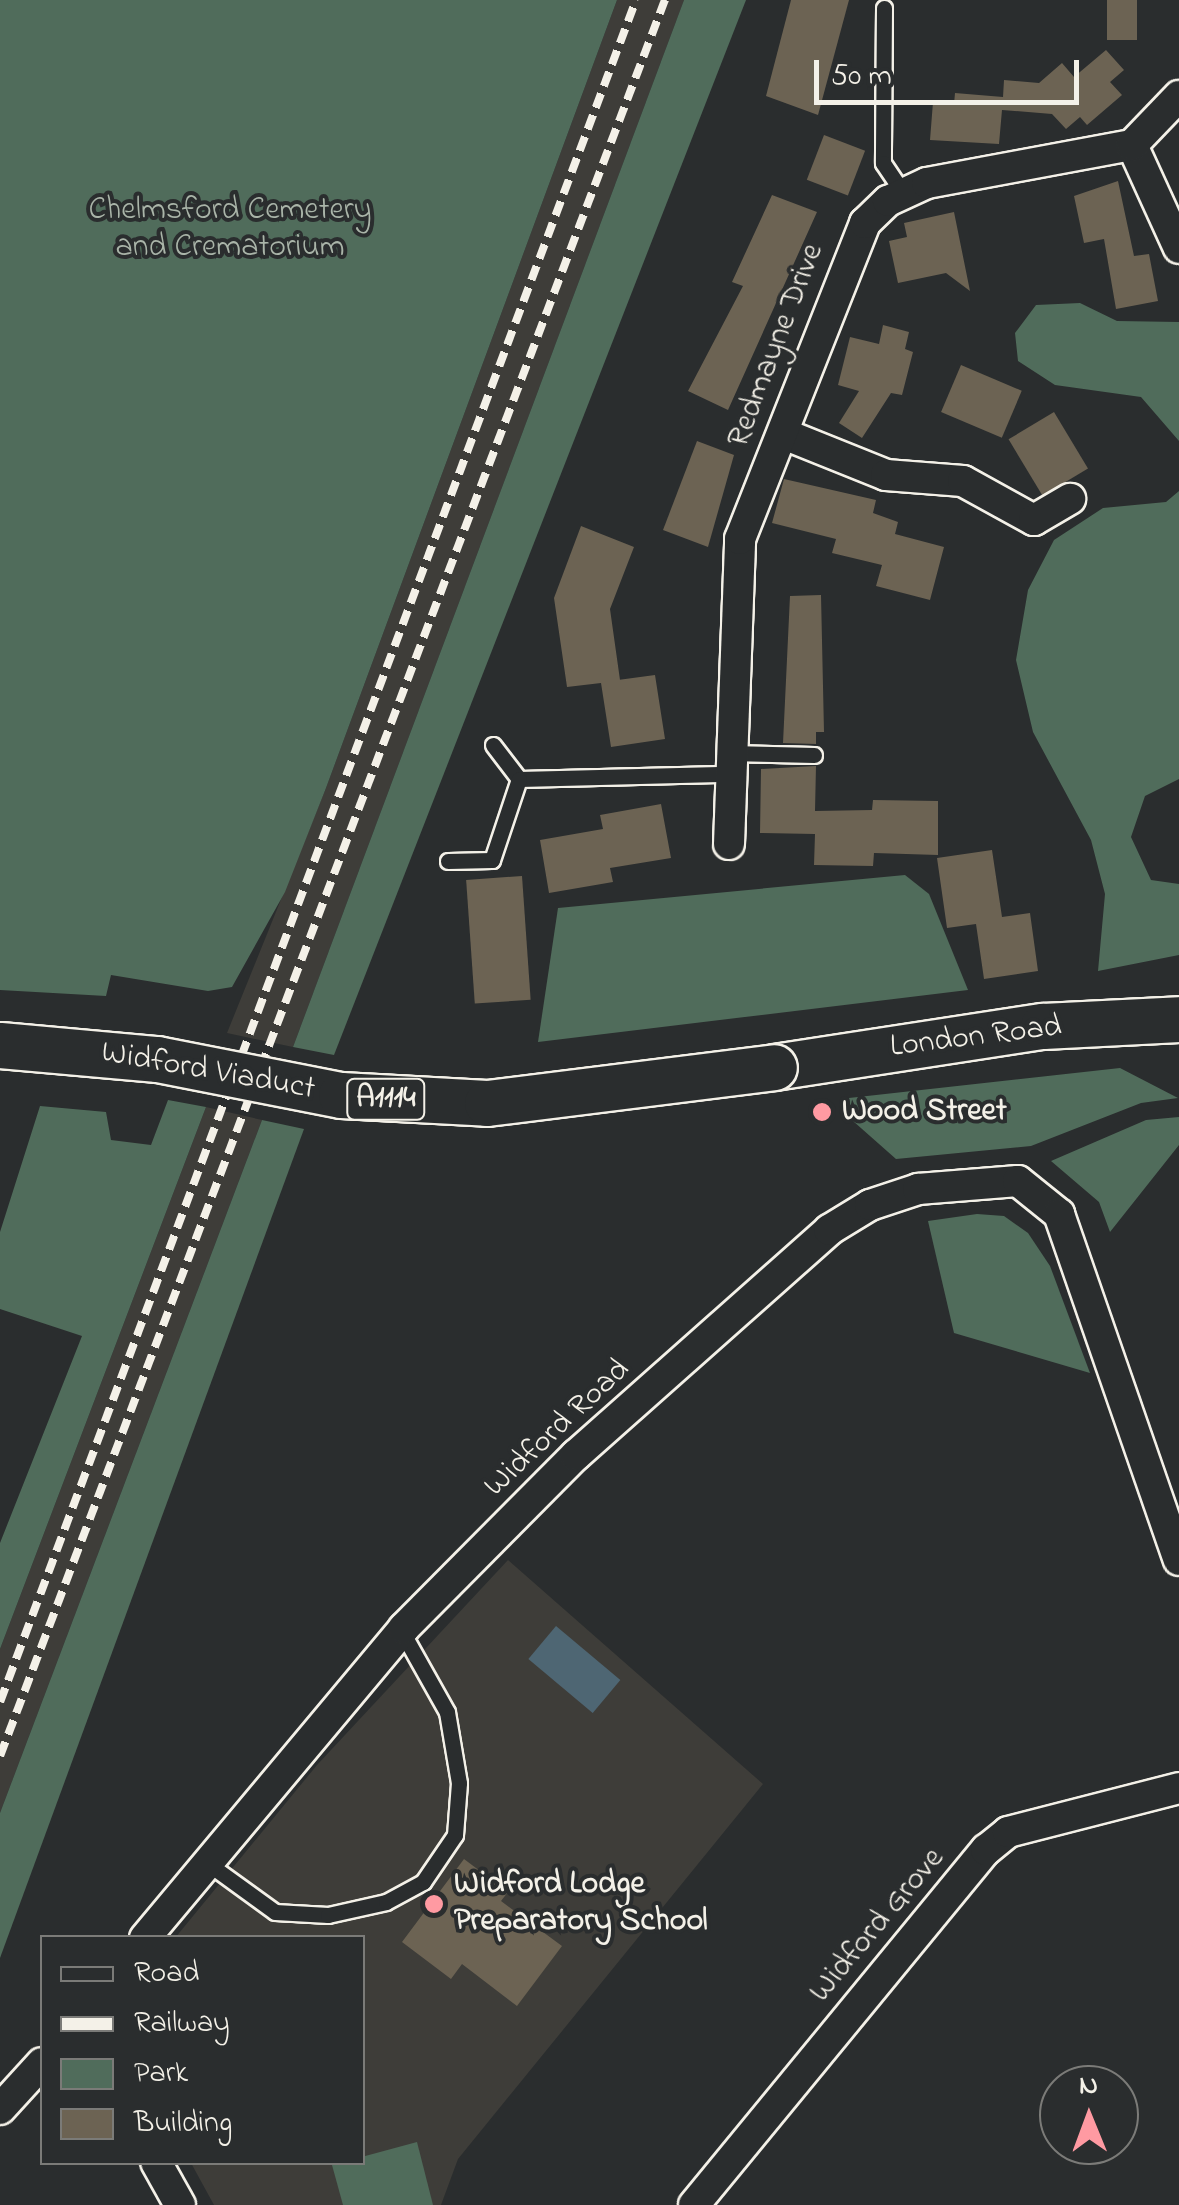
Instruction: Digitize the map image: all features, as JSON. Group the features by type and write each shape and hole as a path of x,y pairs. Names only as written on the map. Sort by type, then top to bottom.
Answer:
{"main road":[{"name":"London Road","path":"774,1066 1043,1026 1179,1019"},
{"name":"Widford Viaduct","path":"0,1046 126,1054 409,1101 546,1100 774,1066"}],"street":[{"path":"1179,96 1132,145 1179,248"},
{"name":"Redmayne Drive","path":"729,844 740,540 784,434 847,258 865,224 904,194 1132,145"},
{"path":"784,434 886,475 962,481 1034,520 1070,499"},
{"name":"Widford Road","path":"148,1935 401,1630 576,1455 829,1230 870,1205 918,1189 1018,1181 1060,1214 1086,1274 1179,1560"},
{"name":"Widford Grove","path":"694,2205 986,1850 1008,1832 1179,1788"},
{"path":"0,2110 40,2065"},
{"path":"158,2165 180,2205"}],"lane":[{"path":"884,8 883,163 904,194"},
{"path":"493,745 518,779"},
{"path":"518,779 814,755"},
{"path":"448,862 492,860 518,779"},
{"path":"206,1862 275,1912 328,1915 386,1902 422,1882 456,1835 459,1783 448,1712 401,1630"}],"shaded area":[{"path":"617,0 684,0 293,1047 227,1033 326,788"},
{"path":"206,1107 262,1120 0,1813 0,1649"},
{"name":"Widford Lodge Preparatory School","path":"508,1560 763,1784 458,2159 441,2205 214,2205 192,2165 365,2165 365,1935 177,1935 317,1765"}],"green space":[{"name":"Chelmsford Cemetery and Crematorium","path":"0,0 617,0 326,788 285,892 232,987 208,991 111,975 106,996 0,990"},
{"path":"684,0 746,0 334,1055 293,1047"},
{"path":"1080,303 1117,321 1179,322 1179,441 1141,397 1055,385 1018,361 1015,333 1036,305"},
{"path":"1179,491 1179,779 1145,796 1131,837 1151,880 1179,884 1179,955 1098,971 1105,894 1091,840 1033,732 1016,660 1028,590 1054,540 1103,508 1166,502"},
{"path":"905,875 929,894 968,990 538,1042 558,908"},
{"path":"1120,1068 1178,1098 1141,1103 1031,1146 896,1159 853,1121 849,1098"},
{"path":"168,1100 206,1107 0,1649 0,1543 82,1336 0,1309 0,1232 40,1106 106,1112 111,1140 151,1145"},
{"path":"1179,1117 1179,1145 1110,1232 1099,1202 1051,1161 1146,1120"},
{"path":"262,1120 304,1129 0,1958 0,1813"},
{"path":"977,1214 1004,1216 1028,1233 1050,1266 1090,1373 954,1333 928,1221"},
{"path":"417,2142 433,2205 343,2205 332,2165 365,2165 365,2156"}],"water":[{"path":"556,1626 620,1680 593,1713 528,1659"}],"building":[{"path":"791,0 849,0 818,115 766,96"},
{"path":"1107,0 1137,0 1137,40 1107,40"},
{"path":"1106,50 1124,70 1110,82 1122,95 1087,125 1080,117 1066,129 1052,114 1002,110 999,144 930,140 933,102 954,104 955,93 1003,97 1004,80 1039,83 1062,63 1074,77"},
{"path":"824,135 865,151 848,196 807,180"},
{"path":"1118,181 1134,256 1149,254 1158,301 1116,309 1104,239 1084,243 1074,196"},
{"path":"772,195 817,212 728,410 688,391 743,286 732,282"},
{"path":"954,212 970,291 946,273 898,283 889,241 907,237 904,223"},
{"path":"883,325 909,332 905,349 913,352 902,395 891,393 862,438 839,423 859,391 838,385 850,337 879,344"},
{"path":"961,365 1022,391 1002,438 941,412"},
{"path":"1054,412 1088,469 1043,496 1009,439"},
{"path":"697,441 734,455 708,547 663,530"},
{"path":"784,479 876,500 873,513 898,522 895,534 944,547 930,600 876,586 882,565 832,553 836,539 772,523"},
{"path":"581,526 634,547 610,609 620,680 655,675 665,739 611,747 601,683 567,687 554,598"},
{"path":"821,595 824,732 816,732 816,744 783,743 790,596"},
{"path":"816,766 815,811 872,810 873,800 938,801 938,855 874,853 873,866 814,865 815,834 760,833 761,769"},
{"path":"661,804 671,858 610,868 613,882 549,893 540,840 603,829 600,815"},
{"path":"992,850 1002,917 1030,913 1038,971 984,979 976,924 947,928 937,858"},
{"path":"522,876 531,1000 475,1004 466,880"},
{"path":"464,1859 508,1892 501,1901 562,1946 517,2006 462,1964 451,1979 402,1942"}],"railway":[{"path":"0,1702 636,0"},
{"path":"0,1756 665,0"}],"place":[{"name":"Wood Street","path":"822,1112"},
{"name":"Widford Lodge Preparatory School","path":"434,1904"}]}
